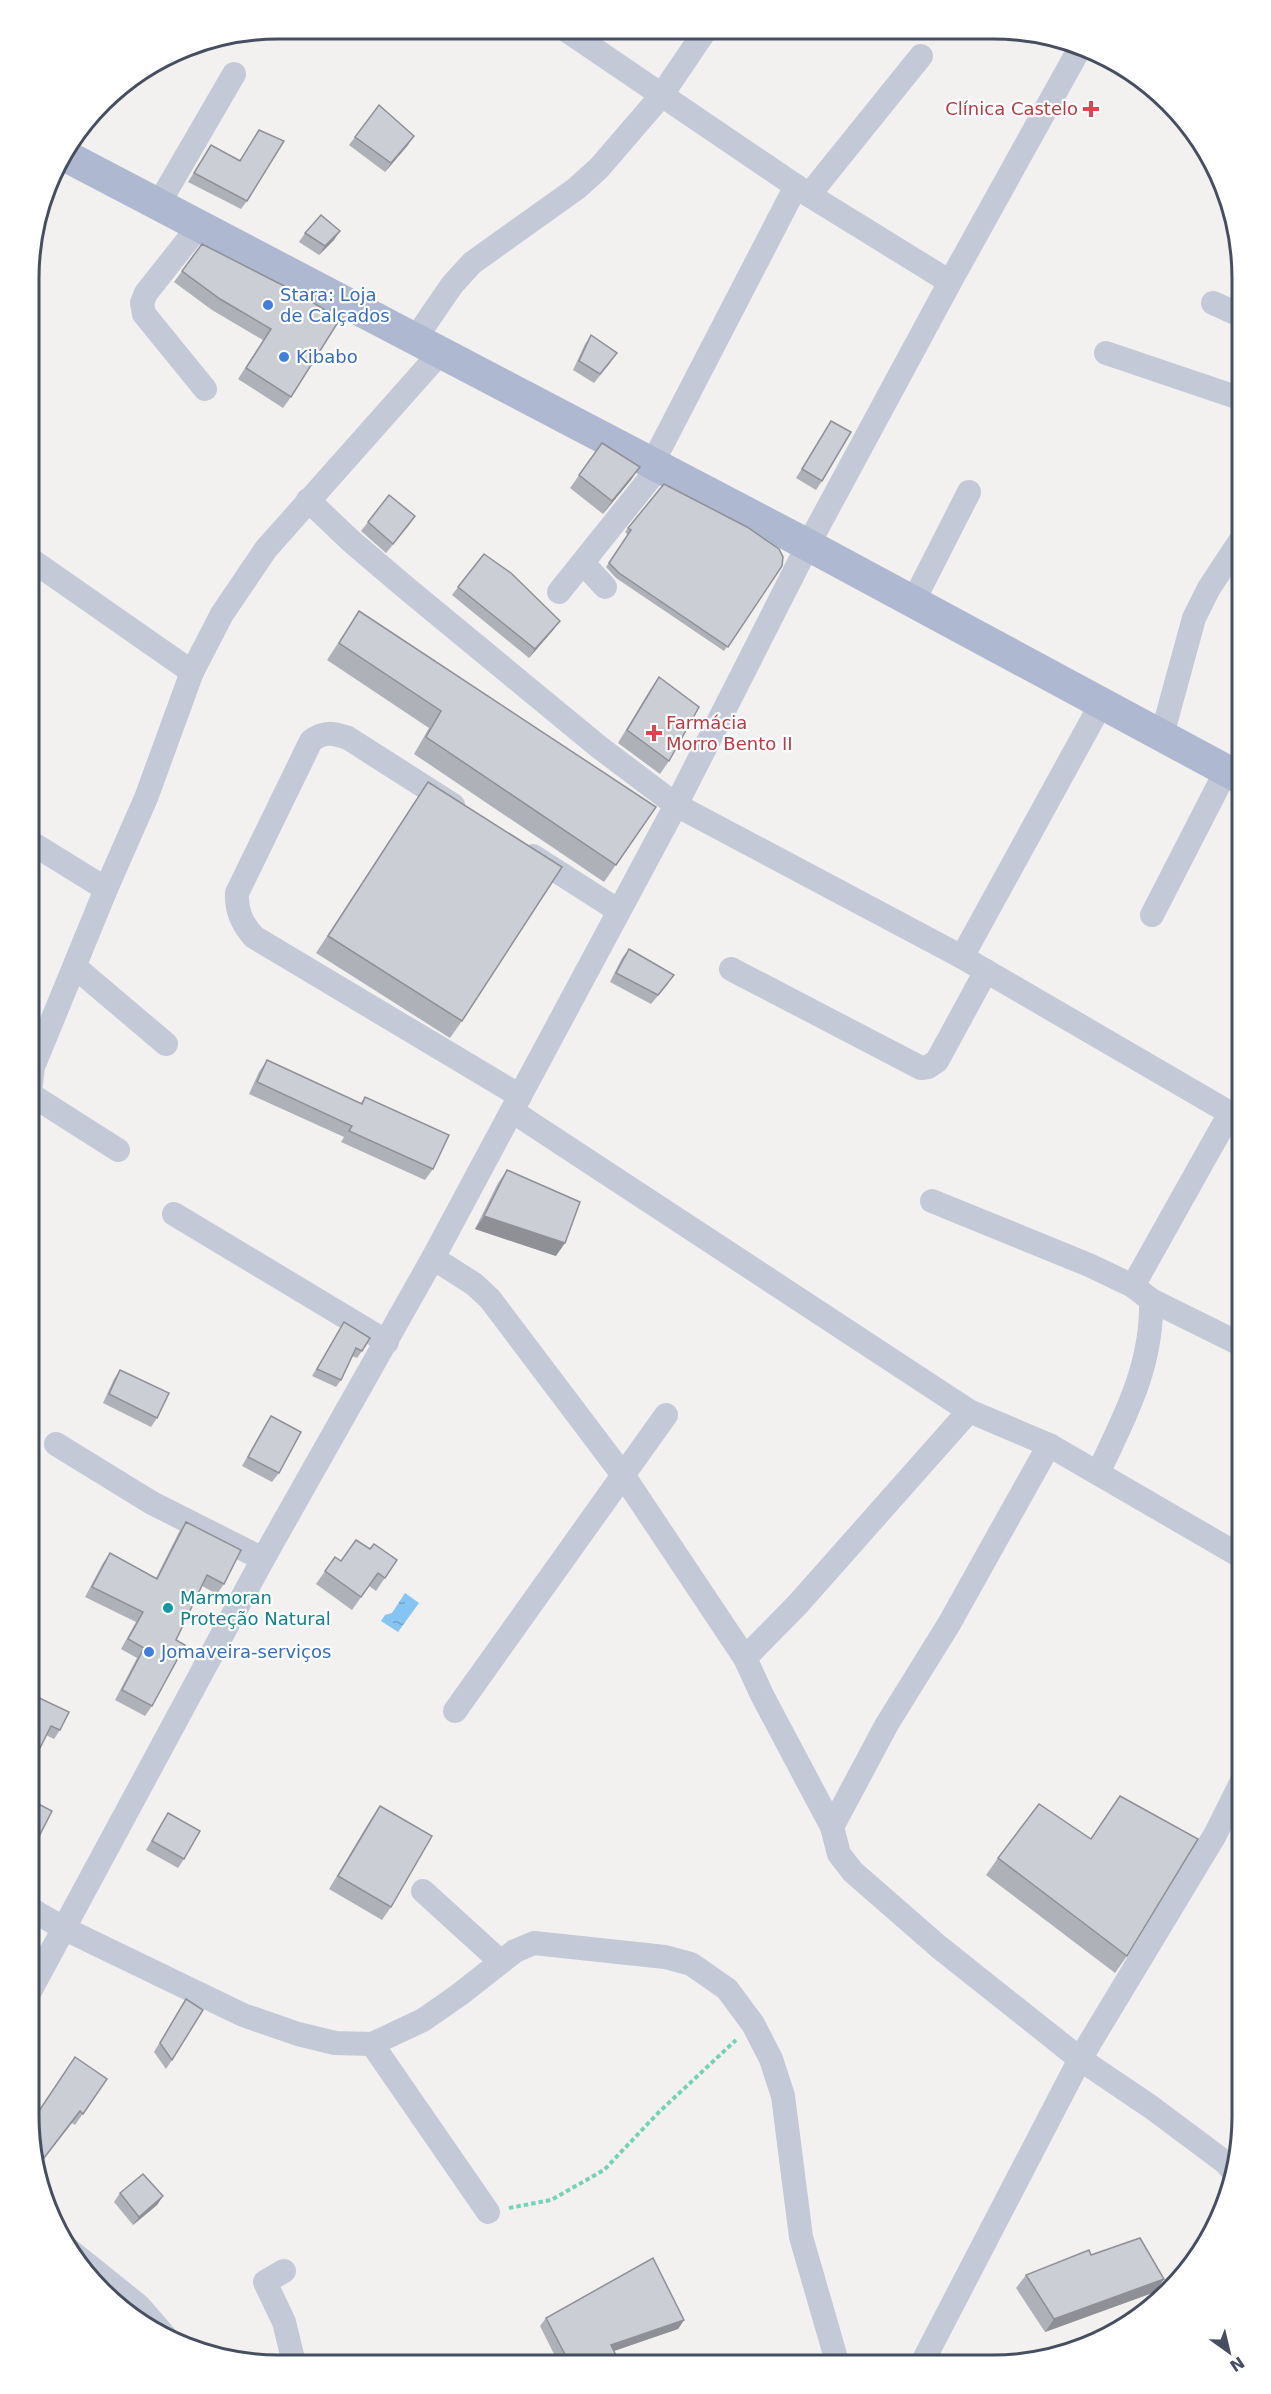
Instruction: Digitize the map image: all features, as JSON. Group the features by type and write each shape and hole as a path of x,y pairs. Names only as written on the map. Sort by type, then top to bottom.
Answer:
{"main road":[{"path":"71,159 808,545 1232,774"}],"street":[{"path":"579,39 802,190 950,282"},
{"path":"39,1059 106,889 146,798 192,672 222,614 266,549 308,500 427,346 452,285 472,262 577,188 623,141 661,96 700,39"},
{"path":"39,1973 263,1559 433,1258 676,805 808,545 1076,54"},
{"path":"559,592 583,564 655,466 802,190 921,56"},
{"path":"158,205 234,74"},
{"path":"199,226 146,293 142,303 144,314 205,389"},
{"path":"1213,303 1232,312"},
{"path":"1106,353 1232,396"},
{"path":"913,602 969,492"},
{"path":"308,500 351,541 414,595 599,747 676,805 962,957 1232,1115"},
{"path":"1162,735 1194,618 1209,588 1232,553"},
{"path":"583,564 605,587"},
{"path":"39,565 192,672"},
{"path":"962,957 1101,704"},
{"path":"468,815 348,738 334,733 325,733 311,741 237,893 236,904 245,927 254,937 516,1103 969,1411 1049,1445 1232,1551"},
{"path":"1152,915 1232,778"},
{"path":"519,847 619,912"},
{"path":"39,848 106,889"},
{"path":"75,967 166,1044"},
{"path":"731,969 921,1068 928,1067 937,1061 986,971"},
{"path":"39,1086 118,1150"},
{"path":"1098,1473 1133,1401 1141,1379 1151,1329 1142,1293 1232,1124"},
{"path":"932,1201 1089,1265 1232,1341"},
{"path":"174,1214 387,1342"},
{"path":"433,1258 474,1284 490,1299 622,1474 745,1658 762,1695 832,1827 839,1854 853,1872 939,1947 1080,2059 1151,2107 1227,2164"},
{"path":"745,1658 798,1604 969,1411"},
{"path":"455,1711 666,1414"},
{"path":"56,1444 152,1503 263,1559"},
{"path":"832,1827 887,1724 950,1624 1049,1445"},
{"path":"926,2355 1080,2059 1215,1835 1232,1801"},
{"path":"423,1891 501,1962"},
{"path":"39,1914 63,1928 243,2015 298,2034 335,2043 372,2044 423,2020 515,1951 534,1943 665,1957 691,1964 728,1989 753,2024 771,2059 783,2096 801,2237 835,2355"},
{"path":"372,2044 488,2212"},
{"path":"96,2271 139,2306 149,2317"},
{"path":"284,2271 265,2282 284,2322 292,2355"}],"path":[{"path":"488,2212 551,2200 604,2170 659,2112 753,2024"}],"water":[{"path":"405,1593 419,1603 398,1632 381,1621 385,1615 392,1613"}],"building":[{"path":"379,105 414,136 391,163 355,137"},
{"path":"259,130 284,141 247,201 194,173 211,145 240,161"},
{"path":"321,215 340,231 325,246 305,233"},
{"path":"202,244 294,291 340,319 291,397 246,368 271,329 220,299 182,271"},
{"path":"591,335 617,353 600,374 579,361"},
{"path":"831,421 851,432 822,481 802,469"},
{"path":"602,443 640,467 612,501 579,475"},
{"path":"664,484 747,527 779,549 783,557 782,566 728,647 619,573 609,563 631,530 628,528"},
{"path":"389,495 415,516 393,544 368,522"},
{"path":"484,554 511,573 560,621 535,649 458,587"},
{"path":"359,611 656,807 616,865 426,737 441,711 339,643"},
{"name":"Farmácia Morro Bento II","path":"659,677 699,707 669,761 627,730"},
{"path":"428,782 562,867 462,1021 328,936"},
{"path":"629,949 674,975 658,995 616,973"},
{"path":"267,1060 362,1104 365,1097 449,1135 433,1169 349,1131 352,1126 257,1082"},
{"path":"507,1170 580,1202 565,1243 484,1216"},
{"path":"344,1322 370,1338 362,1351 356,1348 341,1380 317,1369"},
{"path":"120,1370 169,1393 157,1418 109,1394"},
{"path":"271,1416 301,1432 279,1473 248,1457"},
{"path":"186,1522 241,1550 224,1584 207,1575 176,1640 185,1645 152,1706 122,1690 144,1648 128,1639 143,1612 92,1587 110,1553 157,1579"},
{"path":"356,1540 370,1549 374,1544 397,1560 385,1578 378,1573 361,1597 325,1571 335,1557 341,1561"},
{"path":"39,1698 69,1712 60,1730 51,1726 39,1750"},
{"path":"1120,1796 1198,1839 1127,1956 998,1858 1039,1804 1091,1839"},
{"path":"39,1804 52,1811 39,1836"},
{"path":"380,1806 432,1836 391,1907 338,1876"},
{"path":"168,1813 200,1831 184,1859 152,1841"},
{"path":"186,1999 203,2010 172,2060 160,2043"},
{"path":"75,2057 107,2079 83,2114 80,2111 43,2159 39,2111"},
{"path":"143,2174 163,2196 139,2217 120,2193"},
{"path":"1140,2238 1164,2279 1054,2319 1026,2275 1089,2250 1091,2255"},
{"path":"653,2258 684,2320 611,2345 616,2355 565,2355 546,2318"}],"place":[{"name":"Clínica Castelo","path":"1091,109"},
{"name":"Stara: Loja de Calçados","path":"268,305"},
{"name":"Kibabo","path":"284,357"},
{"name":"Farmácia Morro Bento II","path":"654,733"},
{"name":"Marmoran Proteção Natural","path":"168,1608"},
{"name":"Jomaveira-serviços","path":"149,1652"}]}
